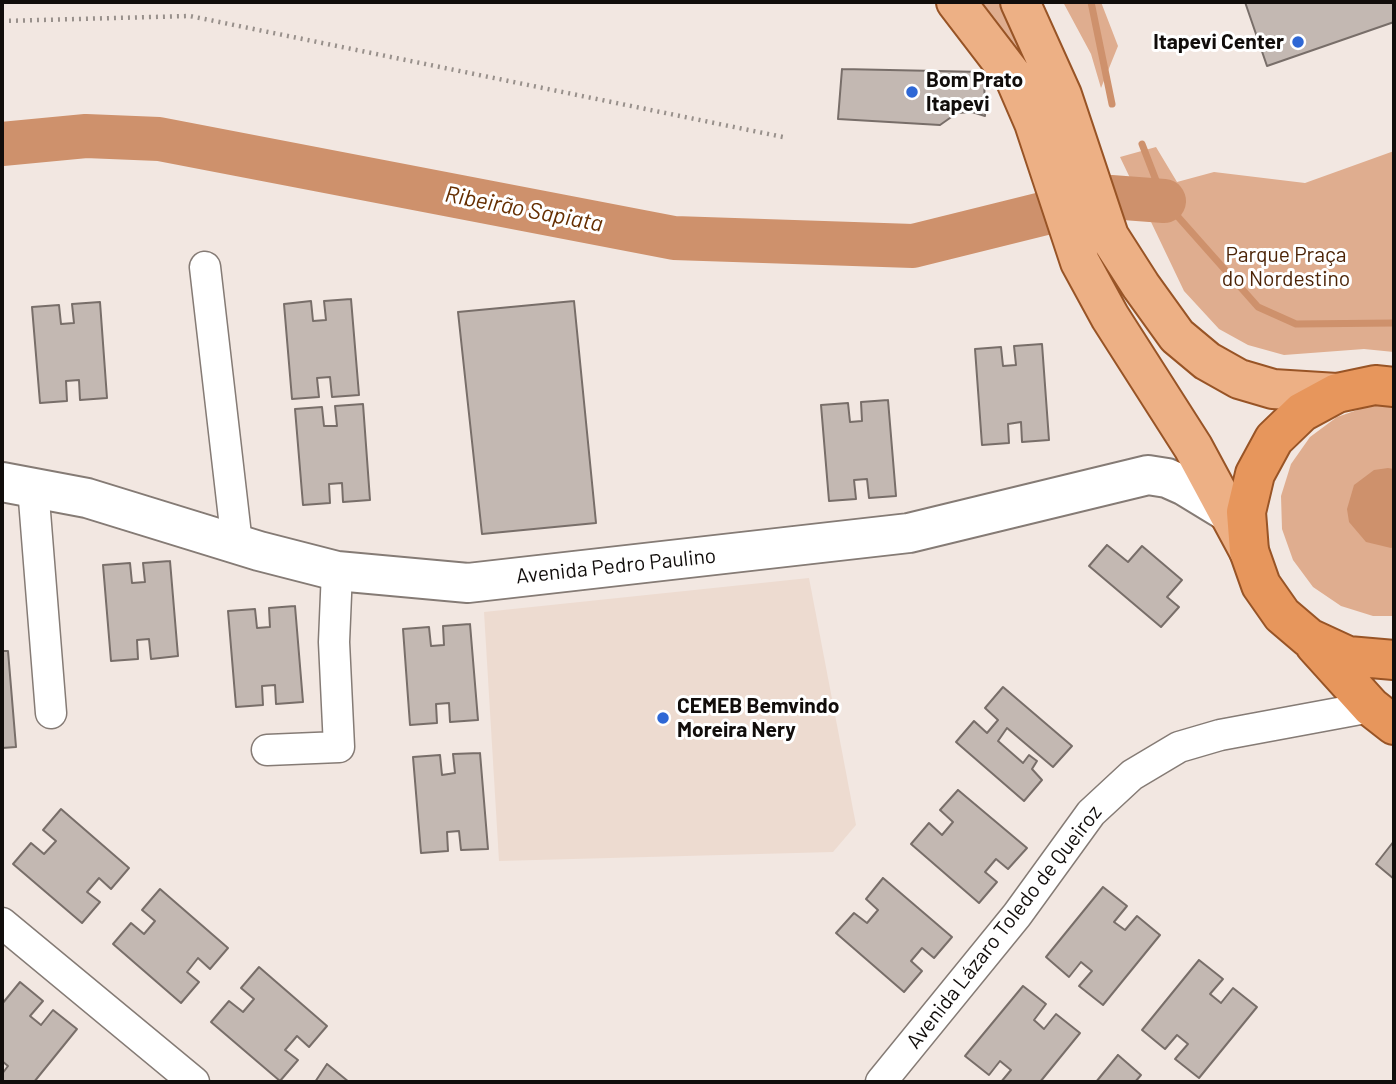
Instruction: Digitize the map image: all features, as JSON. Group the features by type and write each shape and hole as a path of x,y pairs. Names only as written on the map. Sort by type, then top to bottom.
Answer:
{"highway":[{"path":"1382,716 1309,638 1282,615 1261,585 1249,551 1247,512 1255,474 1261,462 1274,439 1302,412 1337,393 1375,385 1394,387"},
{"path":"1309,638 1348,656 1394,660"}],"main road":[{"path":"956,2 1015,79 1034,122 1080,262 1110,317 1193,447 1249,551"},
{"path":"1020,2 1062,95 1110,236 1141,286 1178,336 1207,361 1240,379 1273,389 1337,393"},
{"name":"Avenida Pedro Paulino","path":"17,484 87,498 237,544 337,570 468,583 909,533 1148,475 1167,478 1185,486 1226,511"}],"street":[{"path":"205,267 237,544"},
{"path":"17,484 51,713"},
{"path":"267,750 339,747 334,642 337,570"},
{"name":"Avenida Lázaro Toledo de Queiroz","path":"881,1082 1017,915 1091,813 1132,775 1179,747 1220,735 1382,716"},
{"path":"2,923 194,1082"}],"path":[{"path":"2,21 190,16 783,137"}],"shaded area":[{"path":"1394,469 1394,547 1391,548 1366,542 1349,522 1347,509 1354,485 1374,470"},
{"name":"CEMEB Bemvindo Moreira Nery","path":"809,578 856,825 833,852 499,861 484,612"}],"green space":[{"path":"973,2 1006,2 1045,88"},
{"path":"1063,2 1101,2 1118,46 1101,88 1091,54"},
{"name":"Parque Praça do Nordestino","path":"1156,147 1177,182 1214,172 1305,183 1394,151 1394,352 1364,349 1284,355 1248,345 1219,329 1184,291 1120,157"},
{"path":"1372,405 1394,406 1394,616 1373,616 1341,606 1313,587 1293,560 1282,529 1281,496 1291,464 1310,437 1337,417"}],"building":[{"name":"Itapevi Center","path":"1245,2 1394,2 1394,22 1267,66"},
{"name":"Bom Prato Itapevi","path":"842,69 984,72 985,116 972,112 957,113 940,125 838,119"},
{"path":"351,299 359,395 332,397 330,377 317,378 319,397 292,399 284,304 311,301 313,321 326,320 324,301"},
{"path":"574,301 596,523 482,534 458,312"},
{"path":"100,302 107,398 80,400 79,380 66,381 67,401 40,403 32,307 59,305 61,324 74,323 72,304"},
{"path":"1042,344 1049,440 1022,442 1021,422 1008,424 1009,443 982,445 975,349 1001,347 1003,366 1016,365 1014,346"},
{"path":"888,400 896,496 869,498 867,479 854,480 856,499 829,501 821,405 848,403 850,422 862,421 861,402"},
{"path":"363,404 370,500 343,502 342,483 329,484 330,503 303,505 295,409 322,407 324,426 337,426 335,406"},
{"path":"1107,545 1128,562 1142,546 1182,580 1167,597 1179,607 1161,627 1089,566"},
{"path":"170,561 178,656 151,659 149,639 137,640 138,659 111,661 103,565 130,563 132,583 145,582 143,563"},
{"path":"295,606 303,702 276,704 275,685 262,686 263,705 236,707 228,611 255,609 257,628 270,627 269,608"},
{"path":"470,624 478,720 450,722 449,703 436,704 437,723 410,725 403,629 429,627 431,646 444,645 443,626"},
{"path":"2,651 8,651 16,747 2,748"},
{"path":"1003,687 1072,746 1053,767 1007,728 998,741 1023,763 1029,755 1037,761 1032,769 1042,780 1024,801 956,742 974,721 987,733 998,720 985,708"},
{"path":"480,753 488,849 461,850 459,831 447,832 448,851 421,853 413,757 440,755 442,775 455,773 453,754"},
{"path":"958,790 1027,848 1008,869 996,859 985,872 997,882 979,903 911,844 929,823 942,835 953,822 940,810"},
{"path":"61,809 129,868 111,889 99,878 87,892 100,902 82,923 13,864 31,843 44,854 56,841 43,830"},
{"path":"1394,841 1394,879 1376,864"},
{"path":"883,878 952,937 934,958 922,948 911,961 922,971 904,992 836,933 854,913 867,923 878,910 866,899"},
{"path":"1103,887 1127,906 1114,922 1125,930 1137,916 1160,935 1103,1005 1079,986 1092,971 1081,962 1069,977 1046,957"},
{"path":"160,889 228,948 210,969 198,958 187,972 199,982 181,1003 113,944 131,923 144,934 155,921 142,910"},
{"path":"1199,960 1223,979 1210,994 1221,1003 1233,988 1257,1007 1199,1078 1175,1059 1188,1044 1177,1035 1165,1049 1142,1030"},
{"path":"259,967 327,1026 309,1047 297,1036 285,1050 298,1060 280,1081 211,1022 229,1001 243,1012 254,999 241,988"},
{"path":"20,982 43,1001 30,1016 41,1025 53,1010 77,1029 34,1082 2,1082 2,1074 8,1066 2,1061 2,1004"},
{"path":"1023,986 1046,1004 1034,1020 1044,1029 1056,1014 1080,1033 1040,1082 1001,1082 1011,1070 1000,1061 989,1075 965,1056"},
{"path":"1118,1055 1141,1075 1135,1082 1096,1082"},
{"path":"327,1064 349,1082 315,1082"}],"waterway":[{"path":"1091,2 1112,104"},
{"name":"Ribeirão Sapiata","path":"2,144 86,136 159,139 674,238 913,246 1046,213"},
{"path":"1142,144 1164,201 1258,307 1296,324 1394,323"},
{"name":"Ribeirão Sapiata","path":"1111,197 1164,201"}],"place":[{"name":"Itapevi Center","path":"1298,42"},
{"name":"Bom Prato Itapevi","path":"912,92"},
{"name":"CEMEB Bemvindo Moreira Nery","path":"663,718"}]}
